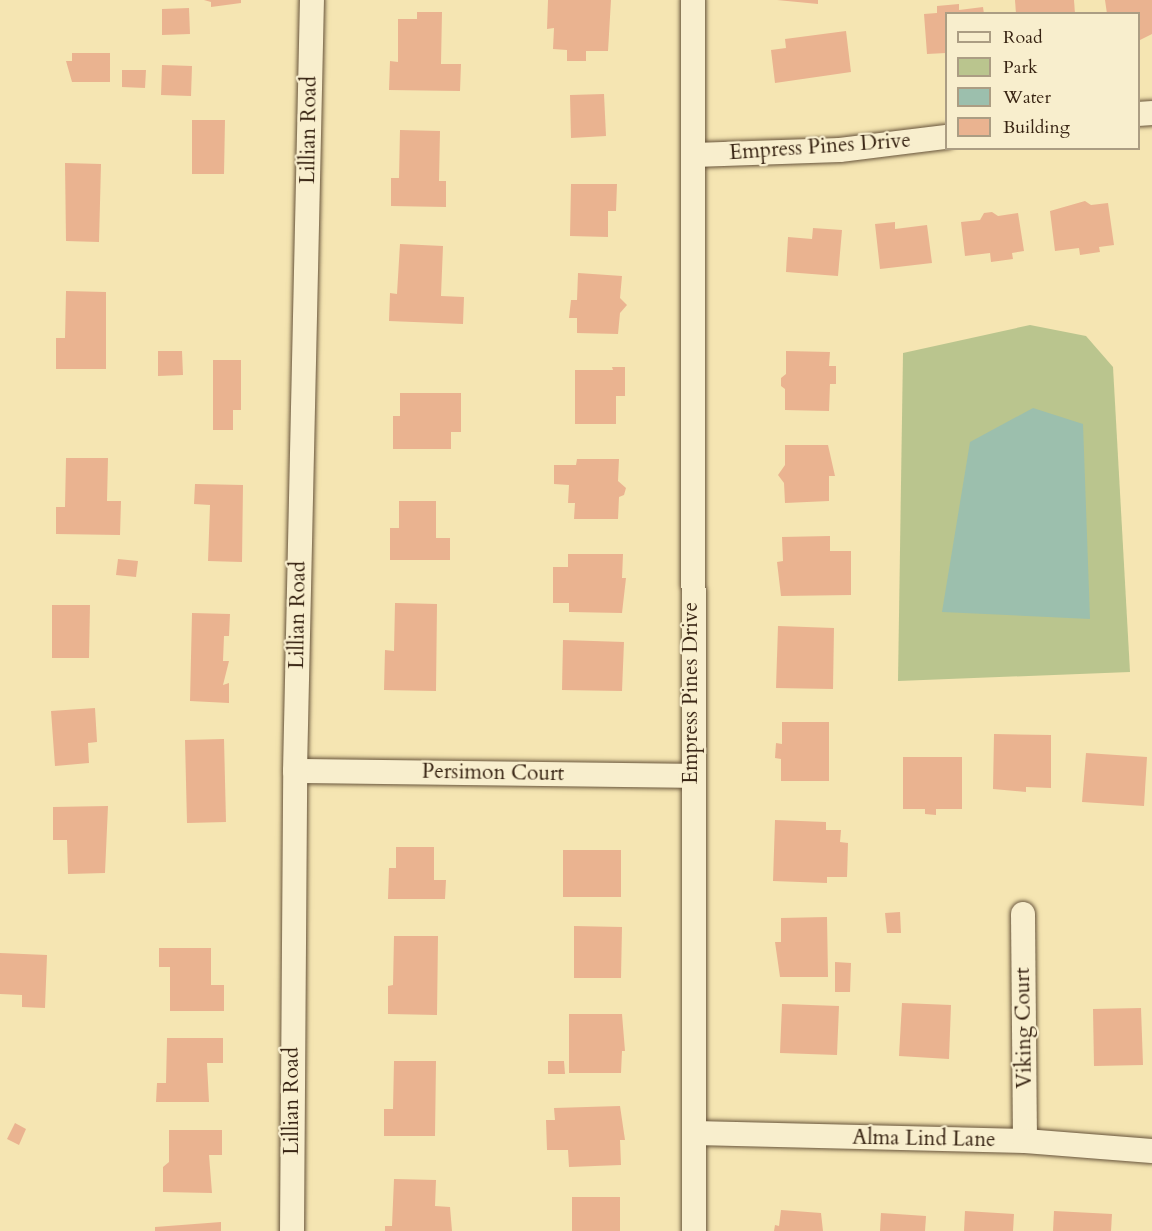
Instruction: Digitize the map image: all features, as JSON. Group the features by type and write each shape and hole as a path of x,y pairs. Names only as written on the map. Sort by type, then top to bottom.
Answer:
{"street":[{"name":"Lillian Road","path":"291,1231 295,771 312,0"},
{"name":"Empress Pines Drive","path":"693,0 691,776 694,1231"},
{"name":"Empress Pines Drive","path":"694,155 840,150 945,137"},
{"name":"Persimon Court","path":"295,771 691,776"},
{"name":"Viking Court","path":"1023,914 1025,1142"},
{"name":"Alma Lind Lane","path":"695,1133 1025,1142 1152,1151"}],"green space":[{"path":"1030,325 1086,336 1113,367 1130,672 898,681 903,353"}],"water":[{"path":"1033,408 1083,424 1090,619 942,612 970,442"}],"building":[{"path":"204,0 241,0 241,3 211,7 211,2"},
{"path":"548,0 611,0 608,51 586,51 586,61 567,61 567,50 553,49 554,28 547,29"},
{"path":"777,0 818,0 818,4"},
{"path":"1015,0 1074,0 1075,12 1016,12"},
{"path":"1105,0 1152,0 1152,34 1140,40 1140,12 1107,12"},
{"path":"959,4 959,10 983,7 984,12 945,12 945,53 927,54 924,14 937,13 937,6"},
{"path":"189,8 190,34 162,35 162,9"},
{"path":"417,12 442,12 441,64 461,64 460,91 389,90 390,61 398,62 398,19 417,19"},
{"path":"846,31 851,72 775,83 771,50 786,48 785,39"},
{"path":"72,53 110,53 110,82 72,82 66,61 72,61"},
{"path":"162,65 192,66 191,96 161,95"},
{"path":"122,70 146,70 145,88 122,87"},
{"path":"604,94 606,136 571,138 570,95"},
{"path":"192,120 225,120 224,174 192,174"},
{"path":"400,130 440,131 439,181 446,181 446,207 391,206 391,178 399,178"},
{"path":"65,163 101,164 99,242 66,241"},
{"path":"571,184 617,184 616,211 608,211 608,237 570,236"},
{"path":"1085,201 1091,205 1108,203 1114,245 1099,247 1100,252 1080,255 1079,248 1055,251 1050,211"},
{"path":"992,212 998,216 1018,213 1024,251 1012,253 1013,259 991,262 990,253 965,256 961,222 980,220 984,213"},
{"path":"895,222 895,229 927,225 932,263 880,269 875,224"},
{"path":"813,228 842,230 838,276 786,272 788,237 812,239"},
{"path":"400,244 443,246 441,296 464,297 463,324 389,321 390,293 397,294"},
{"path":"578,273 622,276 620,298 627,305 620,313 618,334 577,333 577,318 569,318 571,300 577,300"},
{"path":"66,291 106,292 106,369 56,369 56,338 65,338"},
{"path":"158,351 182,351 183,375 158,376"},
{"path":"786,351 830,352 829,366 836,366 836,384 830,384 829,411 785,410 785,389 781,386 781,378 786,374"},
{"path":"213,360 241,360 241,410 233,410 233,430 213,430"},
{"path":"612,367 625,367 625,396 616,396 616,424 575,424 575,370 613,370"},
{"path":"400,393 461,393 461,432 451,432 451,449 393,449 393,416 400,416"},
{"path":"785,445 828,445 835,476 829,476 829,501 785,503 784,483 778,475 785,465"},
{"path":"66,458 108,458 107,501 121,501 120,535 56,534 56,507 65,507"},
{"path":"577,459 619,459 618,481 626,488 624,495 619,497 618,519 574,519 575,503 568,503 569,485 554,484 554,465 576,465"},
{"path":"195,484 243,485 242,562 208,561 210,505 194,504"},
{"path":"399,501 436,501 436,538 450,538 450,560 390,560 390,528 399,528"},
{"path":"830,536 830,551 851,551 851,595 781,596 777,562 783,561 782,537"},
{"path":"568,554 623,554 622,578 626,578 622,613 569,612 569,603 553,603 553,567 568,567"},
{"path":"118,559 138,561 136,577 116,575"},
{"path":"395,603 437,604 436,691 384,690 385,650 394,651"},
{"path":"52,605 90,605 89,658 52,658"},
{"path":"192,613 230,614 229,636 224,636 223,661 229,661 223,685 229,683 229,703 190,701"},
{"path":"778,626 834,628 833,689 776,688"},
{"path":"563,640 624,642 622,691 562,690"},
{"path":"95,708 97,742 88,743 89,763 55,766 51,711"},
{"path":"782,722 829,722 829,781 781,781 781,759 775,758 776,743 782,744"},
{"path":"994,734 1051,735 1051,788 1026,787 1026,792 993,789"},
{"path":"224,739 226,822 187,823 185,740"},
{"path":"1086,753 1147,757 1144,806 1082,802"},
{"path":"903,757 962,757 962,809 936,809 936,815 925,814 925,809 903,809"},
{"path":"108,806 105,873 68,874 67,840 53,840 53,807"},
{"path":"775,820 826,822 826,830 841,830 840,842 848,843 847,877 827,877 827,883 773,881"},
{"path":"396,847 434,847 434,880 446,880 445,899 388,899 389,868 396,868"},
{"path":"563,850 621,850 621,897 563,897"},
{"path":"900,912 901,933 887,933 885,913"},
{"path":"827,917 828,977 780,977 775,942 781,942 781,918"},
{"path":"574,926 622,927 621,978 574,978"},
{"path":"394,936 438,936 437,1015 388,1014 388,986 393,985"},
{"path":"159,948 211,948 211,985 224,985 224,1011 170,1011 170,967 159,967"},
{"path":"0,953 47,955 45,1008 22,1007 22,995 0,994"},
{"path":"835,962 851,963 850,992 835,992"},
{"path":"902,1003 951,1005 949,1059 899,1056"},
{"path":"782,1004 839,1006 837,1055 780,1053"},
{"path":"1141,1008 1143,1065 1094,1066 1093,1009"},
{"path":"569,1014 622,1014 625,1051 622,1051 621,1073 569,1073"},
{"path":"167,1038 223,1038 223,1063 207,1063 209,1102 156,1102 157,1083 166,1083"},
{"path":"394,1061 436,1061 435,1136 384,1136 384,1109 393,1109"},
{"path":"548,1061 564,1061 565,1074 548,1074"},
{"path":"620,1106 625,1140 620,1140 621,1165 569,1167 568,1150 547,1150 546,1120 555,1120 554,1108"},
{"path":"15,1123 26,1129 19,1145 7,1139"},
{"path":"169,1130 222,1130 222,1155 209,1155 212,1193 163,1192 163,1167 169,1162"},
{"path":"394,1179 436,1180 435,1206 450,1207 452,1231 385,1231 385,1226 392,1226"},
{"path":"572,1197 620,1197 620,1231 572,1231"},
{"path":"781,1210 821,1213 823,1231 774,1231 775,1225 779,1226"},
{"path":"965,1211 1014,1214 1013,1231 964,1231"},
{"path":"1054,1211 1112,1214 1111,1231 1053,1231"},
{"path":"881,1213 926,1216 925,1231 880,1231"},
{"path":"221,1222 221,1231 155,1231 155,1227"}]}
